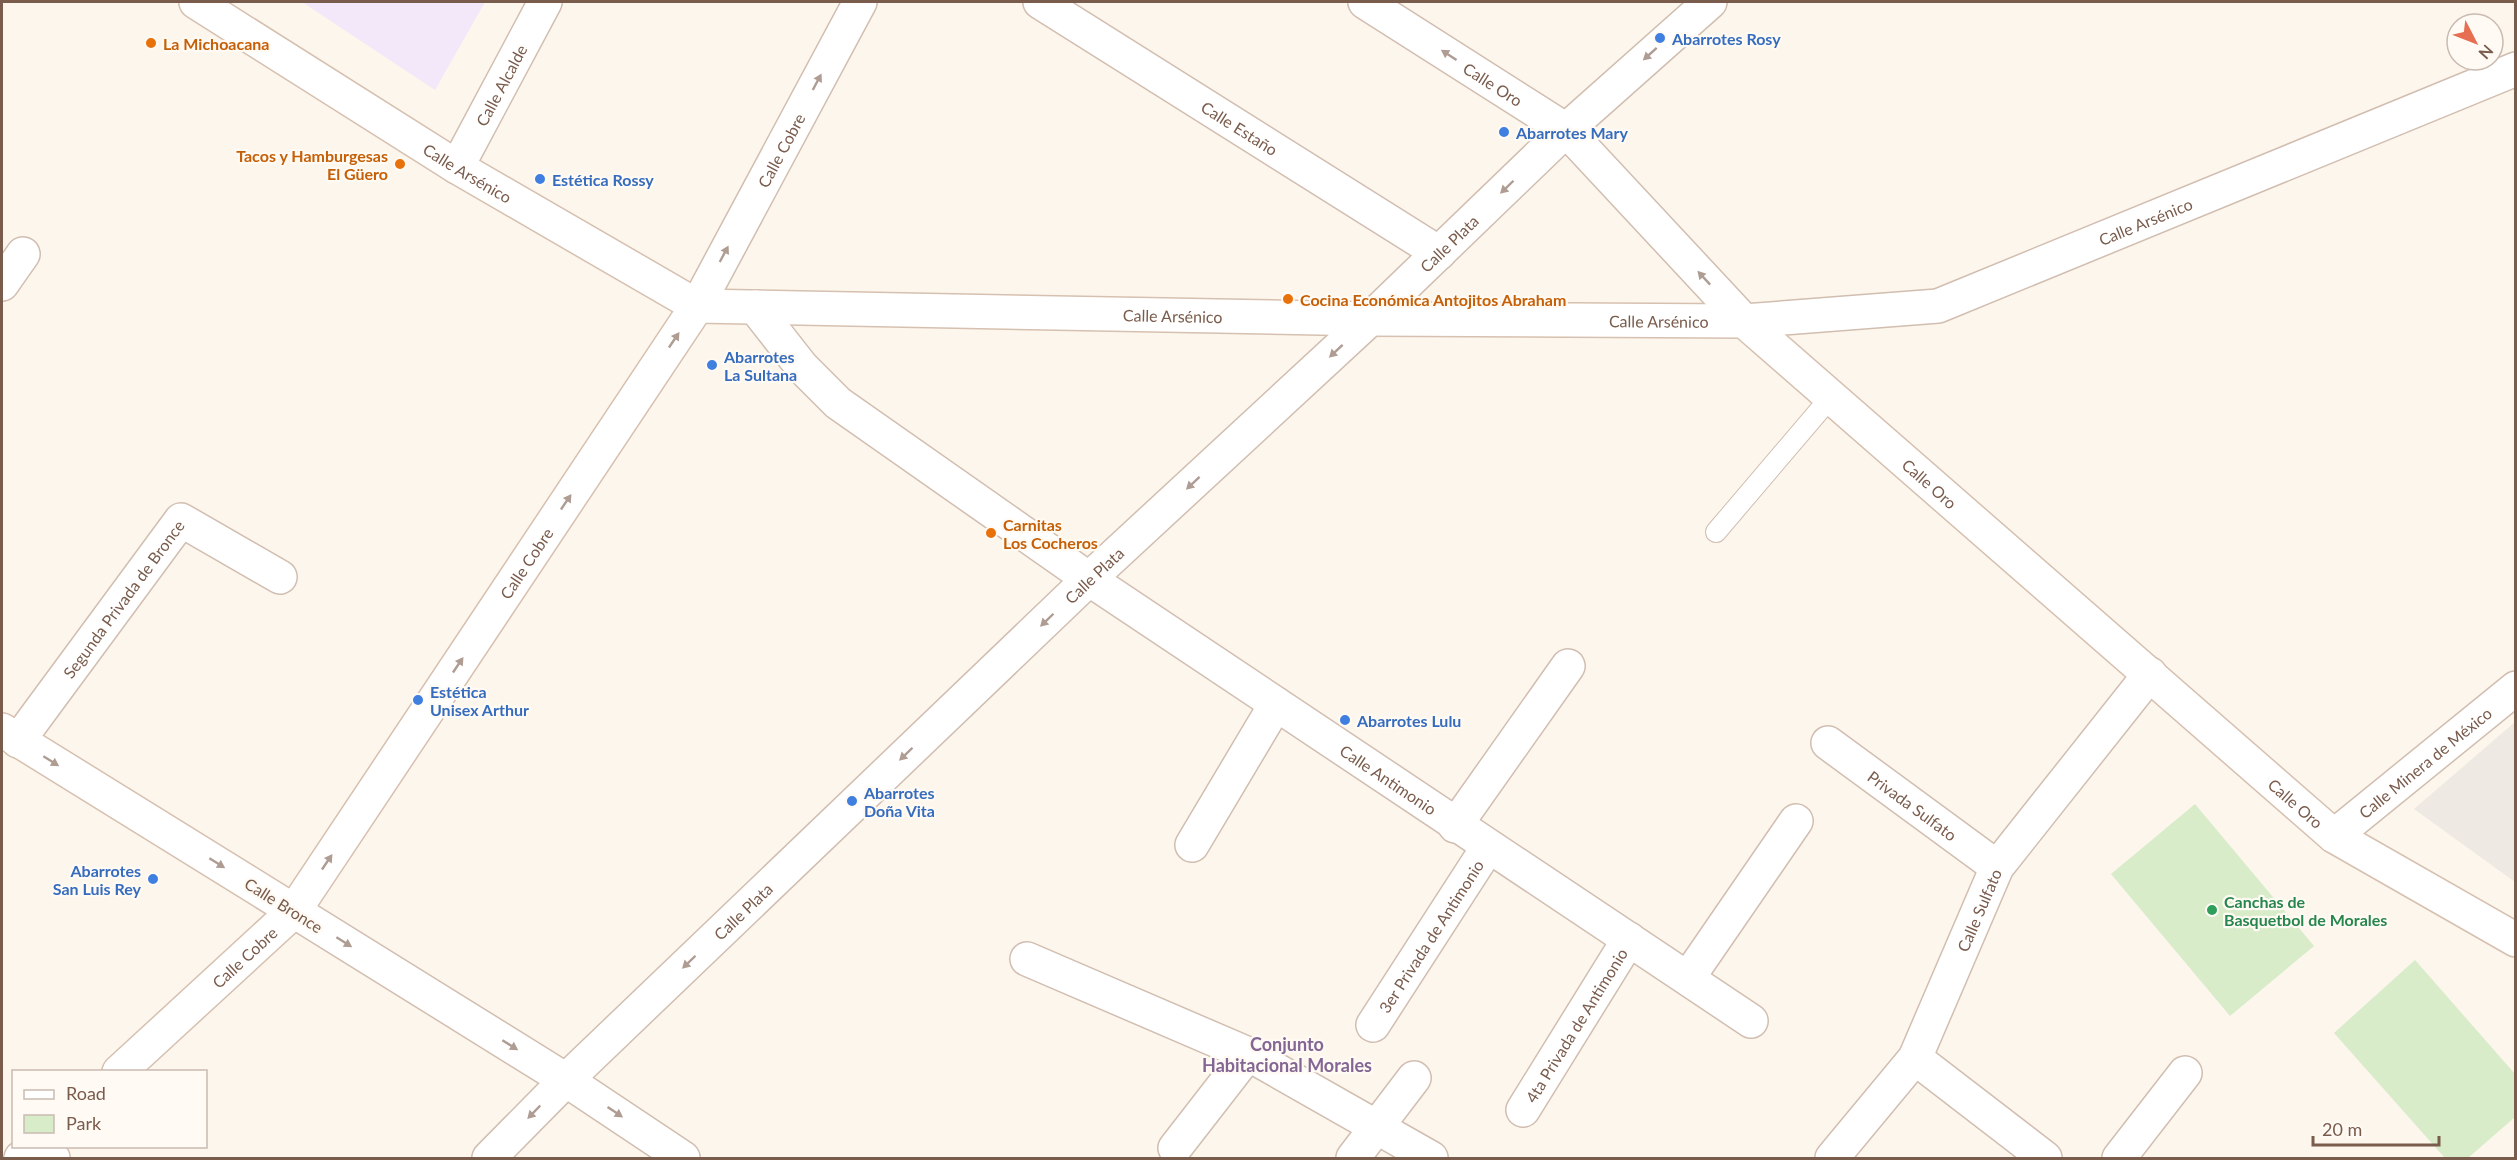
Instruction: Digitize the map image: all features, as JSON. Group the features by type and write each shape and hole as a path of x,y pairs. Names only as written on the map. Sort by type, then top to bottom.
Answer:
{"street":[{"name":"Calle Arsénico","path":"196,2 457,167 697,306 1370,319 1744,321 1938,306 2516,69"},
{"name":"Calle Alcalde","path":"457,167 545,2"},
{"name":"Calle Cobre","path":"120,1070 294,911 697,306 860,2"},
{"name":"Calle Estaño","path":"1040,2 1439,253"},
{"name":"Calle Oro","path":"1365,2 1566,130 1744,321 2334,836 2516,940"},
{"name":"Calle Plata","path":"489,1158 566,1080 1089,579 1370,319 1566,130 1710,2"},
{"path":"2,284 23,254"},
{"path":"755,307 802,367 838,403 1089,579"},
{"name":"Segunda Privada de Bronce","path":"10,736 181,520 280,577"},
{"name":"Calle Antimonio","path":"1089,579 1455,826 1751,1021"},
{"path":"1455,826 1568,666"},
{"name":"Calle Sulfato","path":"1832,1158 1915,1058 1997,867 2150,675"},
{"name":"Calle Minera de México","path":"2334,836 2516,688"},
{"path":"1192,845 1276,704"},
{"name":"Calle Bronce","path":"10,736 566,1080 683,1158"},
{"name":"Privada Sulfato","path":"1828,743 1997,867"},
{"path":"1688,978 1796,821"},
{"name":"3er Privada de Antimonio","path":"1373,1025 1488,848"},
{"name":"4ta Privada de Antimonio","path":"1523,1110 1629,939"},
{"path":"1028,959 1248,1054 1377,1125 1431,1158"},
{"path":"1175,1148 1248,1054"},
{"path":"1915,1058 2045,1158"},
{"path":"2119,1158 2185,1073"},
{"path":"1353,1158 1414,1078"},
{"path":"21,1158 35,1148"},
{"path":"40,1148 53,1158"}],"lane":[{"path":"1716,532 1830,398"}],"shaded area":[{"path":"302,2 485,2 435,90"},
{"path":"2515,722 2515,882 2414,809"}],"green space":[{"name":"Canchas de Basquetbol de Morales","path":"2195,804 2314,946 2230,1016 2111,874"},
{"name":"Canchas de Basquetbol de Morales","path":"2415,960 2515,1074 2515,1117 2468,1158 2445,1158 2334,1033"}],"place":[{"name":"Abarrotes Rosy","path":"1660,38"},
{"name":"La Michoacana","path":"151,43"},
{"name":"Abarrotes Mary","path":"1504,132"},
{"name":"Tacos y Hamburgesas El Güero","path":"400,164"},
{"name":"Estética Rossy","path":"540,179"},
{"name":"Cocina Económica Antojitos Abraham","path":"1288,299"},
{"name":"Abarrotes La Sultana","path":"712,365"},
{"name":"Carnitas Los Cocheros","path":"991,533"},
{"name":"Estética Unisex Arthur","path":"418,700"},
{"name":"Abarrotes Lulu","path":"1345,720"},
{"name":"Abarrotes Doña Vita","path":"852,801"},
{"name":"Abarrotes San Luis Rey","path":"153,879"},
{"name":"Canchas de Basquetbol de Morales","path":"2212,910"}],"district":[{"name":"Conjunto Habitacional Morales","path":"1287,1054"}]}
